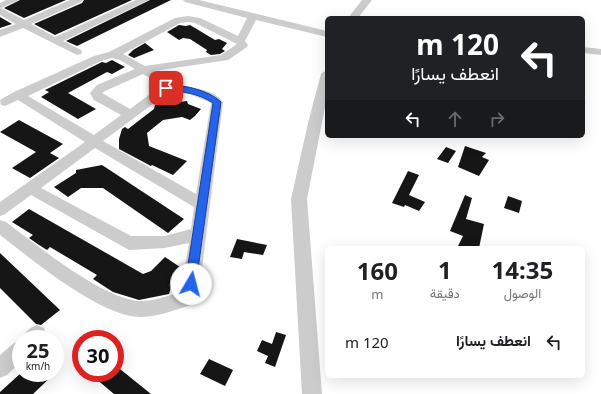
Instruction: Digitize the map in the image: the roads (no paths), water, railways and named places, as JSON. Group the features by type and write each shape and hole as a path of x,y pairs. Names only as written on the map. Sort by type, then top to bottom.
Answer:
{"street":[{"path":"0,6 14,0"},
{"path":"0,34 78,0"},
{"path":"55,41 144,0"},
{"path":"188,0 252,17 325,34"},
{"path":"355,16 367,0"},
{"path":"0,11 77,52"},
{"path":"130,114 98,97 96,93 101,88 144,69 224,58 241,48 242,45 240,41 247,30 252,17"},
{"path":"2,101 98,58 112,55 178,20 197,20 240,41"},
{"path":"585,50 601,52"},
{"path":"112,55 123,57 165,81 168,84 166,88"},
{"path":"312,394 299,199 315,120 325,82"},
{"path":"0,210 166,88 189,90 205,94 217,102 191,284 184,299 139,309 117,304 79,283 0,226"},
{"path":"18,95 79,131 94,142 202,204"},
{"path":"30,188 129,243 165,242 198,234"},
{"path":"0,368 12,357"}]}
